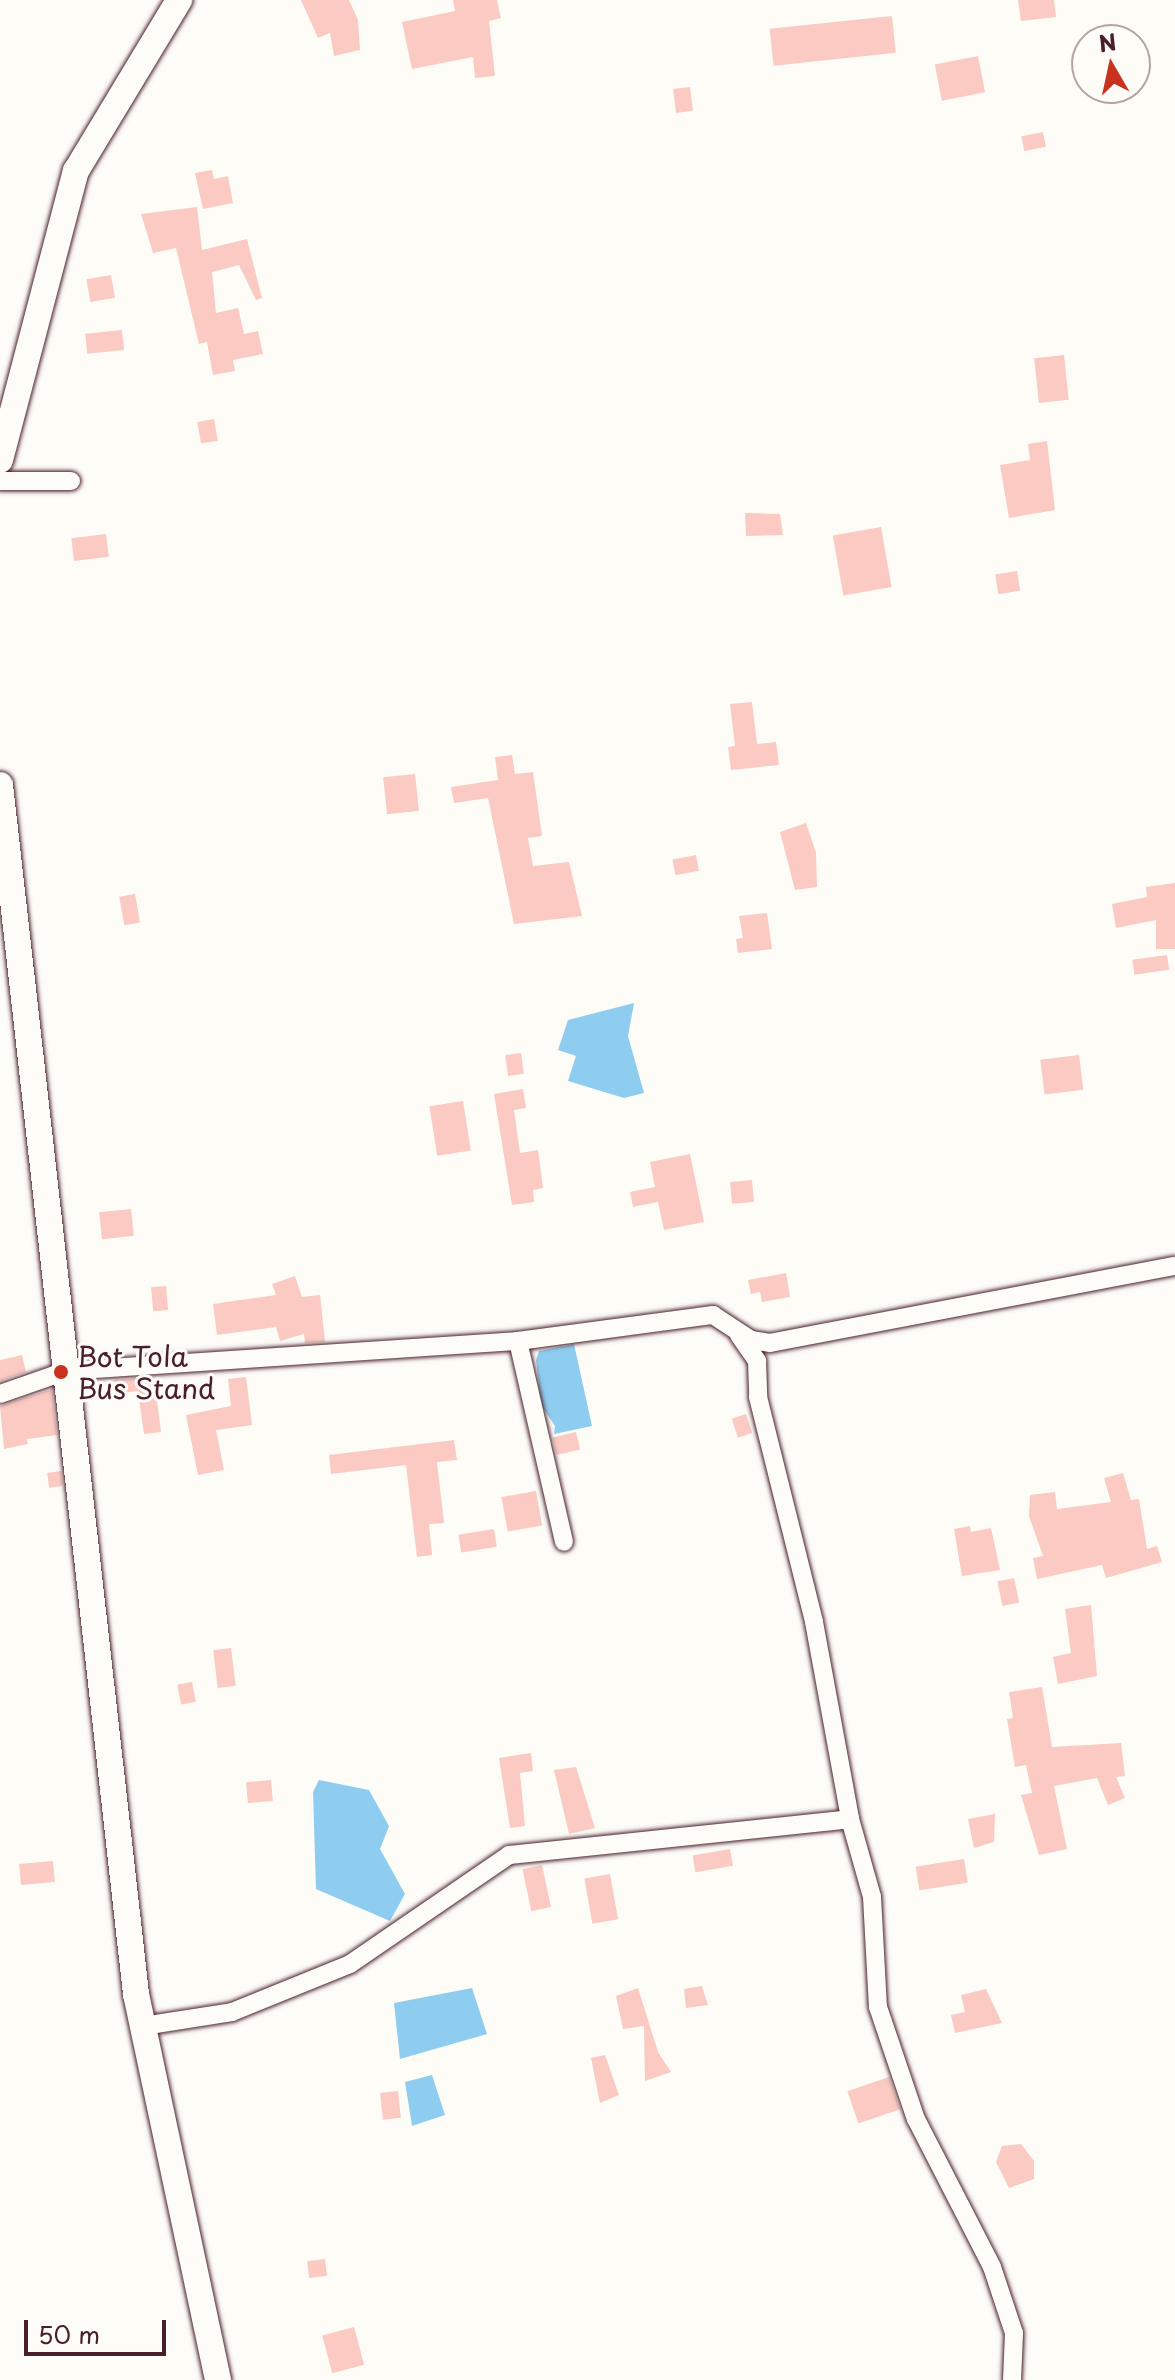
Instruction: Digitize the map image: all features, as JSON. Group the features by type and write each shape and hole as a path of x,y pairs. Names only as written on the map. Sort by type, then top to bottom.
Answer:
{"main road":[{"path":"0,460 76,171 179,0"},
{"path":"0,785 143,2026 218,2380"}],"street":[{"path":"0,481 71,481"},
{"path":"0,1394 66,1371 518,1341 713,1315 751,1340 787,1341 1175,1266"},
{"path":"737,1332 757,1361 758,1397 814,1622 850,1819 872,1897 878,2007 916,2119 992,2267 1014,2333 1012,2380"},
{"path":"518,1341 564,1542"},
{"path":"143,2026 232,2012 350,1964 509,1855 850,1819"}],"water":[{"path":"634,1003 628,1036 644,1093 624,1098 568,1081 576,1056 558,1050 568,1020"},
{"path":"574,1344 592,1426 554,1434 555,1426 541,1405 536,1360 539,1351"},
{"path":"319,1780 369,1790 389,1826 380,1849 405,1894 390,1921 316,1889 313,1792"},
{"path":"472,1988 487,2034 400,2059 394,2003"},
{"path":"432,2075 445,2115 412,2126 405,2082"}],"building":[{"path":"301,0 349,0 358,20 360,50 334,56 330,33 318,38"},
{"path":"453,0 497,0 501,18 489,21 495,76 475,78 473,57 412,69 402,22 455,11"},
{"path":"1018,0 1054,0 1056,17 1021,21"},
{"path":"892,16 896,53 774,66 770,29"},
{"path":"978,56 985,92 942,101 935,64"},
{"path":"690,87 693,111 676,113 673,89"},
{"path":"1043,132 1046,147 1024,151 1021,136"},
{"path":"212,170 214,179 228,176 233,203 203,209 195,173"},
{"path":"197,207 202,250 247,239 262,298 256,300 239,265 212,272 216,313 238,308 244,334 258,331 263,354 233,360 235,371 213,375 207,342 199,344 176,248 153,253 141,214"},
{"path":"111,275 115,298 90,302 86,279"},
{"path":"122,330 124,350 87,354 85,334"},
{"path":"1064,355 1069,400 1039,403 1034,358"},
{"path":"214,419 218,441 201,444 197,422"},
{"path":"1047,441 1055,510 1009,518 1000,465 1030,460 1028,444"},
{"path":"745,513 780,514 783,535 746,536"},
{"path":"881,527 892,587 843,596 833,536"},
{"path":"106,534 109,557 74,561 71,538"},
{"path":"1017,571 1020,591 998,594 995,574"},
{"path":"752,702 757,744 776,742 779,765 731,770 728,747 735,746 730,704"},
{"path":"512,755 515,774 533,772 542,836 528,838 533,866 569,862 582,916 514,924 488,798 454,803 451,787 498,780 495,757"},
{"path":"415,774 419,811 387,814 383,777"},
{"path":"806,823 816,853 817,887 795,890 780,832"},
{"path":"696,855 699,871 675,875 672,860"},
{"path":"1175,883 1175,949 1156,949 1156,920 1116,928 1112,904 1147,897 1146,887"},
{"path":"135,894 140,923 124,925 119,897"},
{"path":"767,913 772,949 738,953 736,939 743,938 739,916"},
{"path":"1167,955 1169,970 1134,975 1132,960"},
{"path":"521,1053 524,1074 508,1076 505,1055"},
{"path":"1079,1055 1083,1090 1045,1094 1040,1060"},
{"path":"523,1089 526,1108 514,1110 520,1153 538,1150 543,1188 533,1190 534,1202 512,1205 494,1094"},
{"path":"463,1101 471,1150 437,1156 429,1106"},
{"path":"690,1154 704,1222 664,1230 658,1202 633,1207 630,1192 655,1187 650,1162"},
{"path":"752,1180 754,1202 732,1204 730,1182"},
{"path":"131,1209 134,1236 102,1239 99,1212"},
{"path":"786,1273 790,1297 762,1302 760,1292 751,1294 748,1280"},
{"path":"295,1276 302,1297 320,1295 325,1342 305,1343 304,1334 280,1341 276,1327 217,1335 213,1304 276,1295 272,1284"},
{"path":"166,1286 168,1310 153,1311 151,1287"},
{"path":"22,1355 26,1372 0,1381 0,1360"},
{"path":"154,1377 161,1432 144,1434 138,1391 116,1394 114,1380"},
{"path":"246,1377 252,1425 216,1430 224,1470 198,1475 186,1415 231,1406 228,1379"},
{"path":"52,1389 57,1435 27,1439 28,1444 4,1449 0,1406"},
{"path":"746,1414 752,1433 738,1438 732,1419"},
{"path":"576,1432 580,1450 557,1455 553,1437"},
{"path":"454,1440 457,1460 437,1462 444,1523 429,1524 432,1555 417,1557 406,1465 331,1474 329,1455"},
{"path":"61,1471 63,1486 49,1488 47,1473"},
{"path":"1123,1473 1131,1500 1139,1499 1147,1549 1157,1546 1162,1562 1106,1578 1102,1565 1037,1579 1033,1558 1043,1556 1029,1516 1030,1495 1055,1492 1057,1509 1111,1502 1104,1478"},
{"path":"536,1491 542,1525 508,1532 502,1497"},
{"path":"970,1526 971,1532 991,1528 1000,1570 962,1576 954,1529"},
{"path":"494,1529 497,1547 461,1552 458,1535"},
{"path":"1014,1578 1019,1602 1003,1606 997,1582"},
{"path":"1091,1605 1097,1676 1058,1684 1053,1657 1071,1653 1065,1609"},
{"path":"231,1648 236,1686 218,1688 213,1650"},
{"path":"192,1682 196,1702 181,1704 177,1685"},
{"path":"1042,1687 1052,1747 1121,1743 1125,1776 1116,1777 1125,1798 1108,1805 1097,1778 1054,1786 1067,1849 1039,1855 1021,1795 1032,1793 1026,1765 1015,1767 1007,1719 1013,1718 1009,1692"},
{"path":"531,1753 533,1771 520,1773 525,1826 510,1828 499,1758"},
{"path":"576,1767 595,1828 569,1834 554,1770"},
{"path":"271,1780 273,1801 248,1803 246,1782"},
{"path":"995,1814 994,1842 974,1848 968,1819"},
{"path":"730,1849 733,1866 696,1872 693,1856"},
{"path":"964,1859 968,1883 919,1890 916,1867"},
{"path":"53,1861 55,1882 21,1885 19,1864"},
{"path":"542,1865 551,1907 531,1911 522,1869"},
{"path":"610,1874 618,1919 592,1924 584,1879"},
{"path":"702,1986 708,2005 686,2008 684,1989"},
{"path":"638,1988 658,2052 671,2072 645,2081 644,2026 623,2029 616,1996"},
{"path":"986,1989 1002,2023 955,2033 951,2015 965,2012 961,1995"},
{"path":"605,2055 619,2095 600,2103 591,2058"},
{"path":"889,2077 900,2109 858,2123 847,2091"},
{"path":"398,2091 401,2118 383,2120 380,2093"},
{"path":"1021,2144 1034,2161 1034,2179 1009,2188 996,2162 1002,2146"},
{"path":"325,2259 327,2276 309,2278 307,2261"},
{"path":"354,2327 364,2365 332,2373 322,2336"}],"place":[{"name":"Bot Tola Bus Stand","path":"61,1372"}]}
